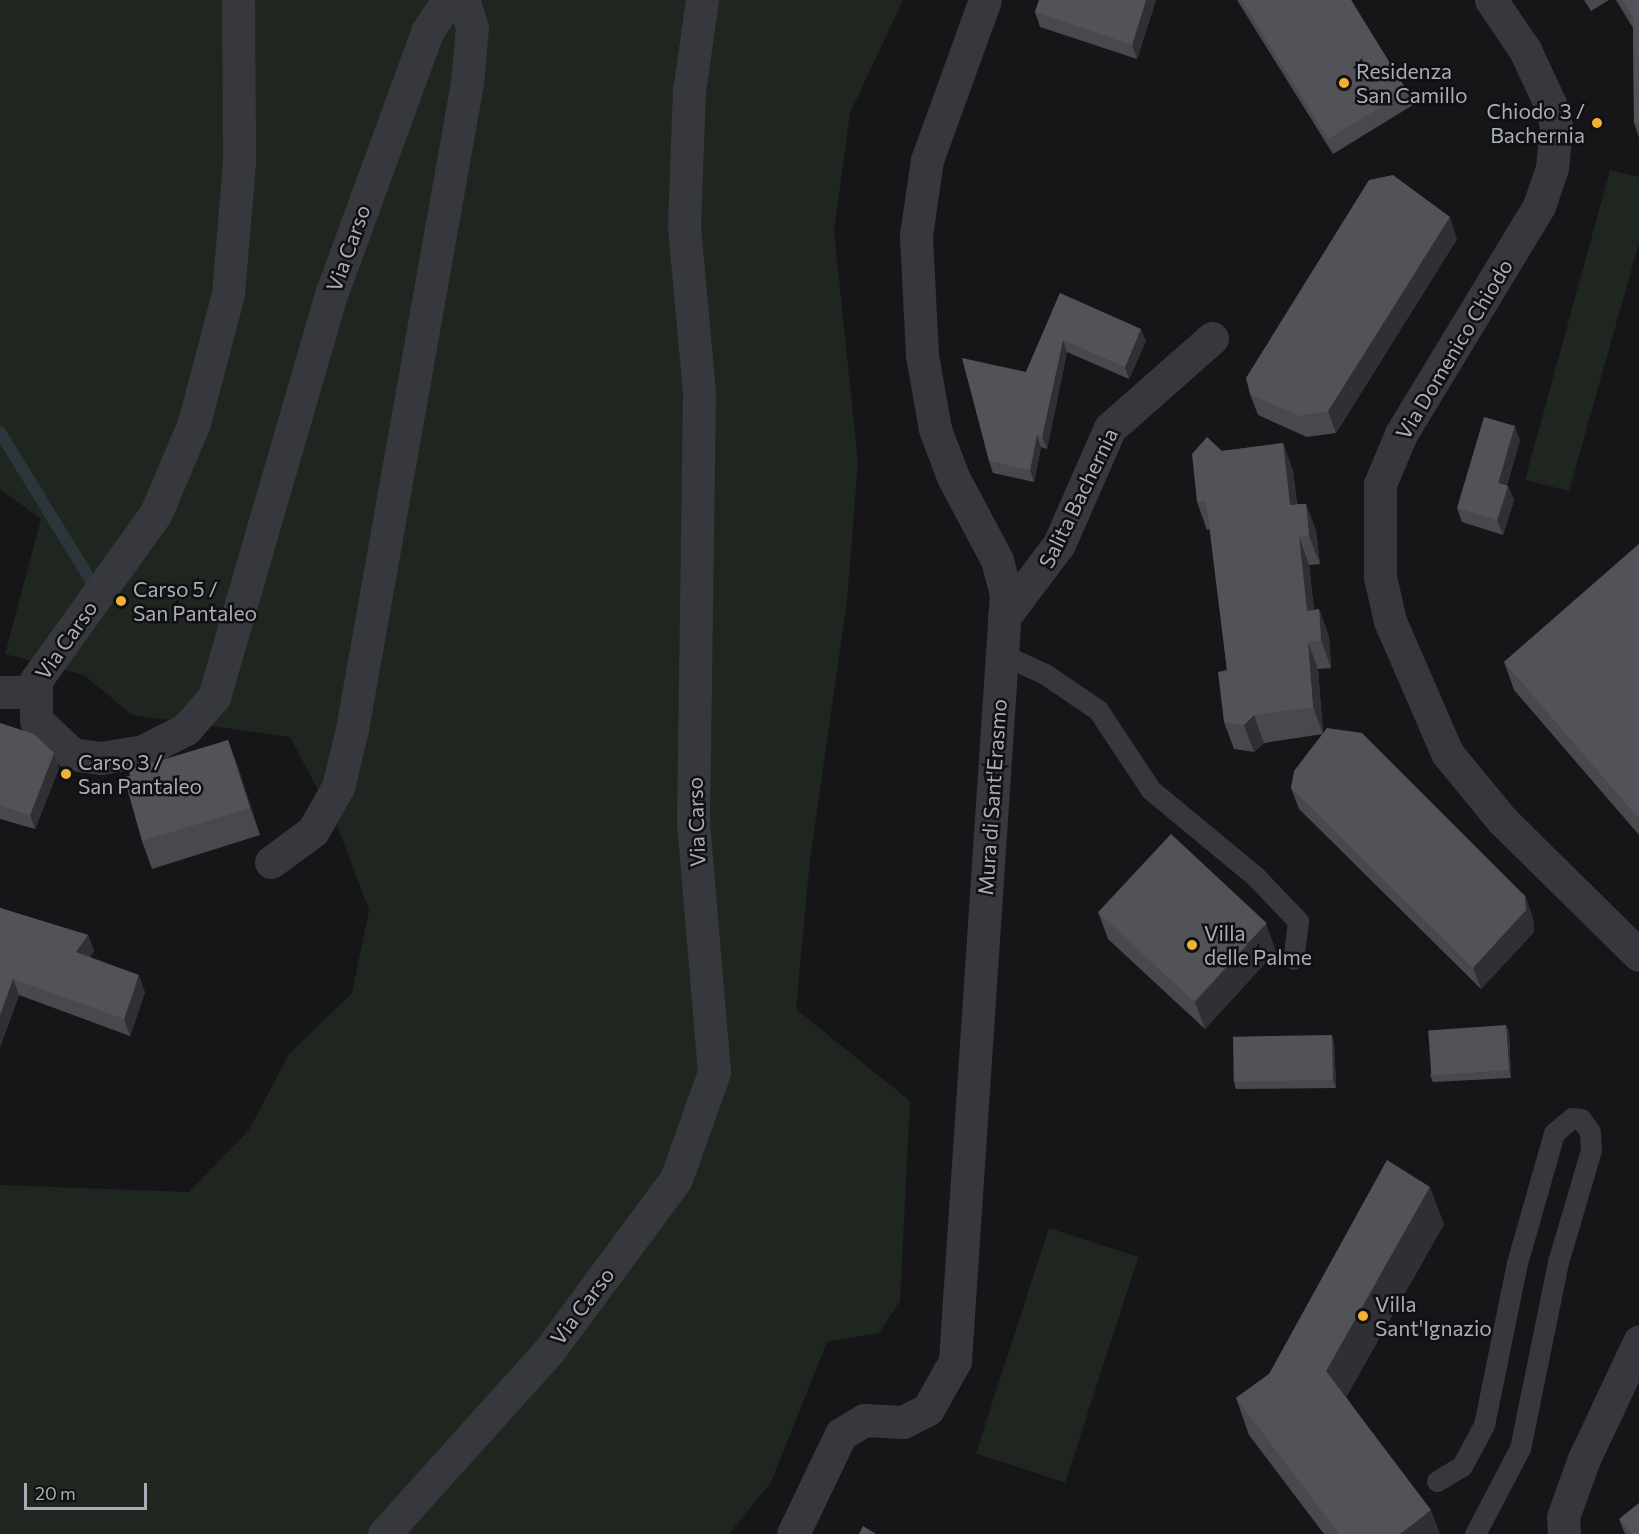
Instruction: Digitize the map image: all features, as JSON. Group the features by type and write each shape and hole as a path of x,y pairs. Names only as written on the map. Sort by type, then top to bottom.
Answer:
{"street":[{"name":"Via Carso","path":"238,0 239,163 228,294 194,423 156,513 46,661 33,692 36,720 54,743 72,754 101,758 131,755 170,739 186,729 214,697 332,292 427,32 448,0"},
{"path":"271,862 313,831 338,787 352,729 467,82 472,27 463,0"},
{"name":"Via Carso","path":"384,1534 548,1352 676,1179 714,1071 693,823 699,392 684,226 689,92 702,0"},
{"name":"Mura di Sant'Erasmo","path":"793,1534 841,1434 864,1420 903,1422 928,1409 956,1360 1006,594 997,560 953,477 935,429 922,355 915,235 927,160 985,0"},
{"name":"Via Domenico Chiodo","path":"1491,0 1526,50 1551,106 1556,126 1552,168 1539,206 1401,434 1380,484 1380,577 1390,621 1448,753 1502,820 1639,955"},
{"name":"Salita Bachernia","path":"1004,617 1059,543 1110,428 1212,338"},
{"path":"0,692 33,692"},
{"path":"1564,1534 1563,1517 1583,1461 1639,1342"}],"lane":[{"path":"1001,654 1045,674 1098,710 1151,790 1256,877 1298,921 1293,959"},
{"path":"1437,1481 1462,1466 1484,1425 1517,1263 1554,1133 1572,1118 1581,1119 1590,1132 1591,1149 1558,1262 1520,1448 1474,1534"}],"shaded area":[{"path":"0,0 903,0 850,113 834,231 858,462 847,601 810,859 796,1009 910,1101 900,1301 879,1333 827,1342 771,1482 729,1534 0,1534 0,1185 189,1192 249,1130 289,1054 352,993 369,910 338,828 290,737 132,715 84,675 5,654 41,519 0,489"},
{"path":"1610,170 1639,177 1639,243 1569,491 1525,480"},
{"path":"1049,1228 1138,1257 1065,1482 976,1453"}],"building":[{"path":"1039,0 1146,0 1132,45 1035,12"},
{"name":"Residenza San Camillo","path":"1241,0 1351,0 1407,91 1328,139"},
{"path":"1622,0 1639,0 1639,123 1634,123 1633,18"},
{"path":"1393,175 1450,217 1328,411 1299,416 1250,394 1246,378 1369,180"},
{"path":"1060,293 1141,329 1125,367 1063,340 1042,437 1037,435 1030,470 989,461 962,358 1026,372"},
{"path":"1484,417 1515,426 1498,483 1508,486 1497,520 1457,508"},
{"path":"1207,437 1222,451 1283,443 1290,505 1306,504 1309,536 1299,537 1307,611 1319,609 1321,640 1308,642 1313,707 1254,715 1244,725 1224,722 1218,672 1227,670 1206,501 1197,502 1192,454"},
{"path":"1639,544 1639,819 1504,662"},
{"path":"0,723 34,734 54,753 30,815 0,806"},
{"path":"1327,728 1362,733 1525,896 1526,910 1473,968 1291,788 1294,771"},
{"path":"228,740 250,808 142,841 124,777 130,776 129,770"},
{"name":"Villa delle Palme","path":"1171,834 1267,923 1194,1002 1098,912"},
{"path":"0,908 88,935 76,952 139,975 124,1019 13,979 0,1015"},
{"path":"1506,1025 1509,1070 1431,1075 1428,1030"},
{"path":"1332,1035 1333,1080 1234,1082 1233,1037"},
{"name":"Villa Sant'Ignazio","path":"1387,1160 1430,1187 1326,1371 1431,1510 1400,1534 1339,1534 1236,1398 1269,1374"},
{"path":"1639,1503 1639,1534 1632,1534 1619,1519"},
{"path":"863,1526 876,1534 859,1534"}],"waterway":[{"path":"0,432 94,586"}],"place":[{"name":"Residenza San Camillo","path":"1344,83"},
{"name":"Chiodo 3 / Bachernia","path":"1597,123"},
{"name":"Carso 5 / San Pantaleo","path":"121,601"},
{"name":"Carso 3 / San Pantaleo","path":"66,774"},
{"name":"Villa delle Palme","path":"1192,945"},
{"name":"Villa Sant'Ignazio","path":"1363,1316"}]}
